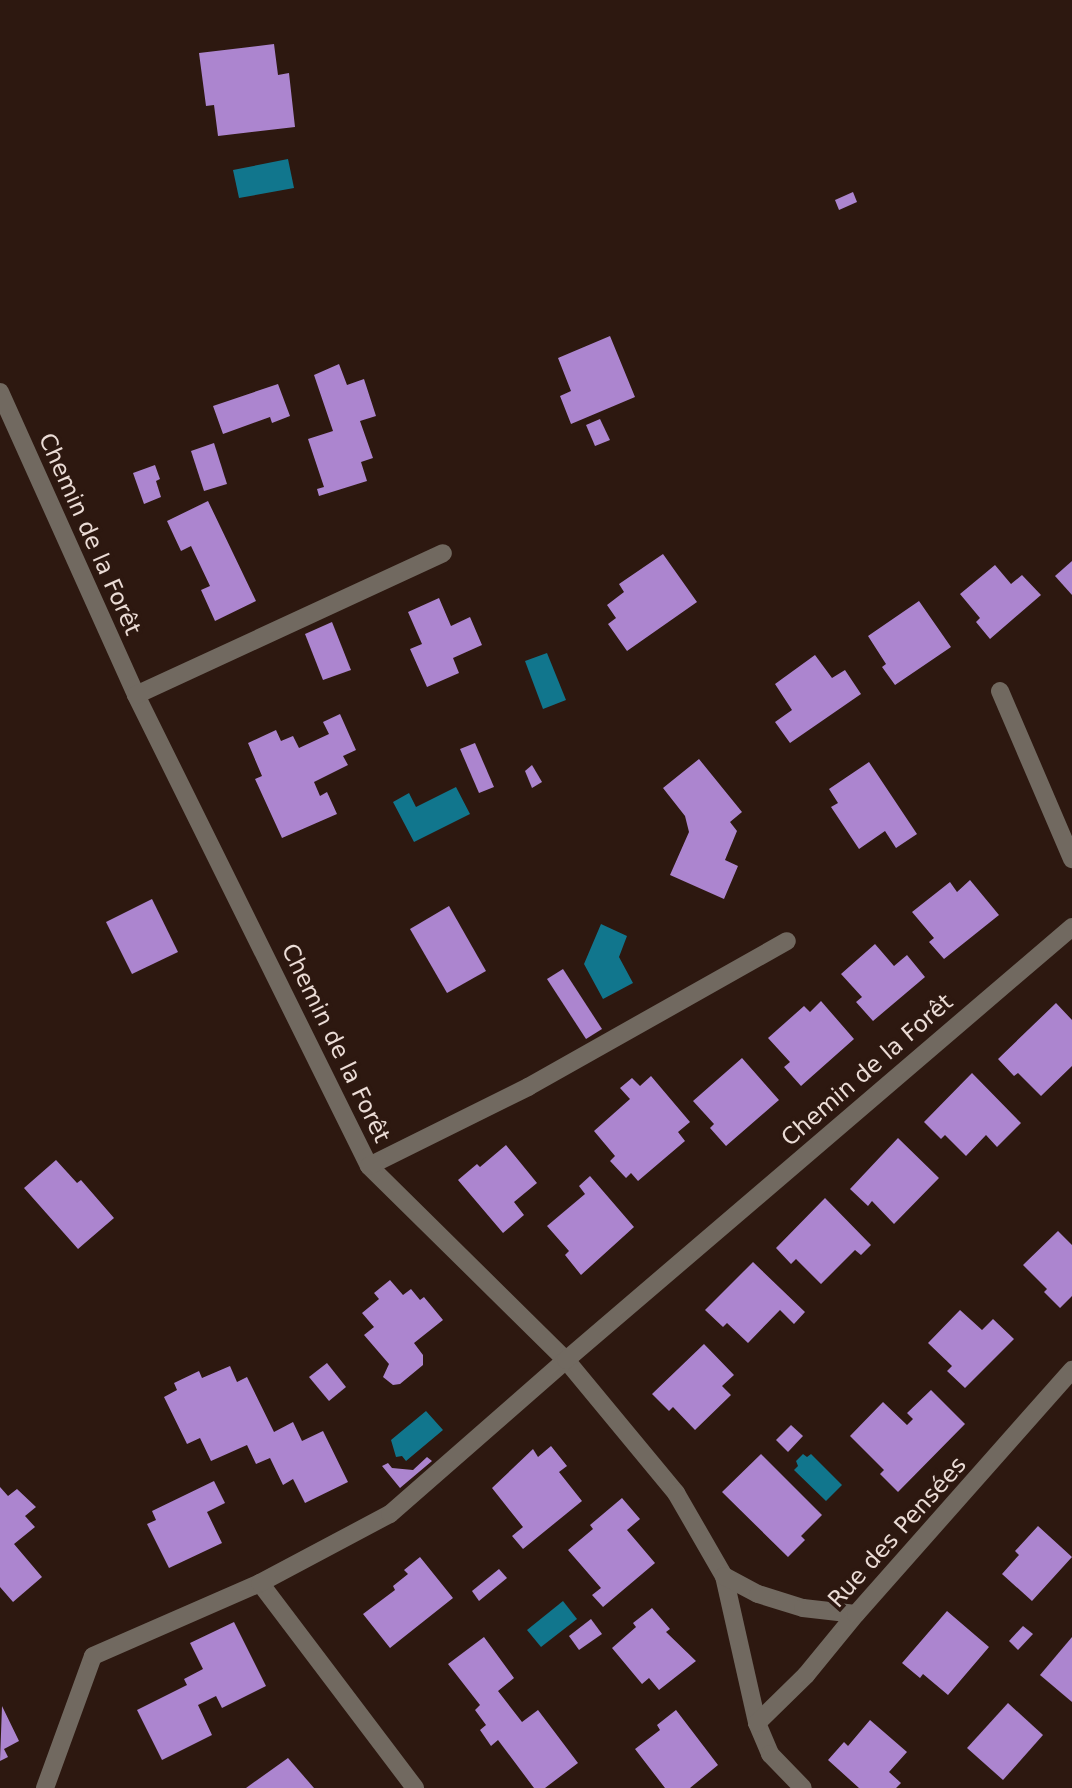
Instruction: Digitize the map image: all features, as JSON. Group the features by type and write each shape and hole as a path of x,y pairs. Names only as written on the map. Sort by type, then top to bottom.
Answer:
{"street":[{"name":"Chemin de la Forêt","path":"0,392 136,695 369,1166 566,1360 676,1493 724,1576 757,1723 770,1754 803,1788"},
{"path":"136,695 443,553"},
{"path":"1000,691 1072,859"},
{"name":"Chemin de la Forêt","path":"566,1360 1072,926"},
{"path":"369,1166 528,1087 787,942"},
{"path":"45,1788 93,1656 260,1583 390,1514 566,1360"},
{"name":"Rue des Pensées","path":"757,1723 806,1675 856,1614 936,1527 1072,1370"},
{"path":"724,1576 758,1594 803,1608 856,1614"},
{"path":"260,1583 415,1788"}],"water":[{"path":"288,159 294,188 239,198 233,170"},
{"path":"547,653 566,700 543,709 525,661"},
{"path":"456,787 470,814 414,842 393,802 409,793 416,807"},
{"path":"601,924 627,936 619,957 633,983 603,999 584,964"},
{"path":"426,1411 443,1430 406,1461 402,1456 396,1457 391,1440"},
{"path":"803,1454 807,1457 811,1454 842,1485 826,1501 794,1470 798,1466 796,1461"},
{"path":"563,1601 577,1619 541,1647 527,1630"}],"building":[{"path":"274,44 278,75 289,73 295,127 218,136 214,105 206,106 199,53"},
{"path":"853,192 857,202 839,210 835,200"},
{"path":"610,336 635,397 571,424 560,396 571,391 558,358"},
{"path":"339,364 347,385 364,379 376,416 360,421 373,458 361,462 367,481 319,496 317,489 324,487 308,439 333,431 314,375"},
{"path":"278,384 290,416 272,423 270,417 223,434 213,406"},
{"path":"600,419 610,440 595,446 586,425"},
{"path":"214,443 227,484 204,491 191,451"},
{"path":"155,465 160,479 156,481 161,497 144,504 133,473"},
{"path":"208,501 256,601 215,621 201,590 210,586 191,546 181,551 167,521"},
{"path":"663,554 697,602 627,651 608,624 616,618 607,605 624,592 619,584"},
{"path":"1072,561 1072,595 1055,576"},
{"path":"995,565 1011,584 1022,575 1041,595 990,639 976,622 980,618 960,594"},
{"path":"439,598 451,626 470,617 482,645 453,658 459,673 427,687 410,649 422,644 408,612"},
{"path":"919,601 951,647 895,685 882,667 886,664 868,636"},
{"path":"332,622 351,670 323,680 305,634"},
{"path":"815,655 832,678 845,670 861,694 790,743 775,722 792,710 775,684"},
{"path":"340,714 356,750 343,756 348,765 314,782 320,796 327,792 337,814 282,838 255,779 262,776 248,743 276,730 281,741 293,736 299,748 329,734 323,722"},
{"path":"475,743 494,787 479,793 460,749"},
{"path":"699,759 742,812 730,822 737,831 725,860 738,866 724,899 670,875 689,832 685,816 663,788"},
{"path":"869,762 917,834 896,848 885,831 859,849 831,807 838,803 829,789"},
{"path":"532,765 542,782 532,788 525,771"},
{"path":"970,880 999,915 944,959 929,942 934,938 912,912 950,882 957,892"},
{"path":"152,899 178,952 132,974 106,922"},
{"path":"449,906 486,971 447,993 410,929"},
{"path":"875,944 894,966 907,955 925,977 873,1021 856,1002 862,997 841,974"},
{"path":"563,969 602,1029 586,1039 547,979"},
{"path":"821,1001 854,1039 801,1086 784,1067 790,1062 768,1038 804,1006 810,1012"},
{"path":"1056,1003 1072,1020 1072,1066 1041,1096 1018,1073 1014,1076 998,1059"},
{"path":"742,1058 779,1100 726,1146 710,1128 714,1124 693,1101"},
{"path":"972,1073 1021,1123 997,1147 986,1135 966,1156 945,1135 941,1139 924,1122"},
{"path":"651,1076 690,1122 678,1132 685,1141 638,1181 631,1173 626,1178 610,1161 615,1156 594,1131 630,1099 620,1088 632,1078 640,1086"},
{"path":"898,1138 939,1178 894,1224 872,1201 868,1206 850,1189"},
{"path":"506,1145 537,1183 514,1202 524,1215 503,1233 458,1180 477,1164 480,1167"},
{"path":"56,1160 77,1183 81,1180 114,1218 78,1249 24,1188"},
{"path":"590,1176 634,1227 581,1275 565,1255 569,1251 547,1226 585,1194 579,1186"},
{"path":"825,1198 871,1245 861,1255 855,1250 821,1284 796,1259 791,1264 776,1248"},
{"path":"1058,1231 1072,1245 1072,1296 1060,1308 1044,1292 1047,1289 1023,1265"},
{"path":"753,1262 805,1312 794,1324 780,1310 748,1343 727,1323 723,1327 705,1310"},
{"path":"390,1280 403,1295 411,1289 420,1300 424,1297 443,1320 414,1343 423,1355 423,1365 400,1384 393,1385 383,1377 389,1364 364,1335 374,1327 362,1313 379,1299 374,1293"},
{"path":"960,1310 982,1330 993,1319 1014,1339 965,1388 947,1371 952,1366 928,1343"},
{"path":"704,1344 734,1375 722,1386 731,1395 695,1430 673,1407 669,1411 652,1394"},
{"path":"327,1363 346,1387 329,1401 309,1377"},
{"path":"230,1366 237,1382 247,1377 274,1432 293,1422 302,1441 323,1431 348,1482 305,1503 293,1479 283,1485 270,1458 256,1464 247,1445 211,1461 200,1438 187,1444 164,1397 177,1390 174,1383 199,1371 202,1378"},
{"path":"931,1390 965,1424 898,1492 880,1474 884,1470 850,1436 883,1402 907,1425 913,1419 907,1413"},
{"path":"791,1425 803,1436 788,1452 776,1440"},
{"path":"551,1446 567,1466 559,1472 582,1501 523,1549 512,1536 523,1527 492,1488 533,1449 538,1457"},
{"path":"761,1454 822,1515 801,1536 805,1540 788,1557 722,1492"},
{"path":"427,1457 432,1461 400,1488 382,1466 388,1463 392,1468 413,1470"},
{"path":"214,1481 225,1503 207,1512 222,1543 169,1568 147,1524 156,1520 152,1511"},
{"path":"0,1487 8,1496 17,1489 36,1507 25,1516 35,1527 14,1544 42,1577 13,1602 0,1587"},
{"path":"622,1498 640,1519 627,1530 655,1563 603,1607 592,1595 601,1588 568,1550 593,1529 590,1525"},
{"path":"1038,1526 1072,1557 1032,1601 1002,1574 1019,1555 1015,1551"},
{"path":"420,1557 453,1598 390,1648 363,1614 395,1590 393,1586 408,1574 404,1570"},
{"path":"499,1569 507,1578 479,1601 472,1591"},
{"path":"652,1608 670,1629 666,1632 696,1661 659,1690 649,1678 642,1684 612,1648 636,1627 633,1623"},
{"path":"947,1611 989,1647 948,1695 923,1674 920,1678 902,1663"},
{"path":"591,1619 602,1634 579,1650 569,1636"},
{"path":"234,1622 266,1686 222,1708 216,1696 198,1705 212,1735 162,1760 137,1710 187,1685 184,1679 203,1669 190,1643"},
{"path":"1023,1626 1033,1634 1018,1650 1009,1641"},
{"path":"484,1637 514,1678 498,1691 522,1722 538,1710 578,1763 545,1788 534,1788 498,1740 491,1746 480,1730 486,1725 475,1710 480,1705 448,1664"},
{"path":"1072,1637 1072,1702 1040,1675"},
{"path":"1008,1703 1043,1735 1003,1780 967,1748"},
{"path":"2,1706 19,1741 4,1749 8,1757 0,1761"},
{"path":"676,1710 718,1765 690,1788 665,1788 635,1749 660,1730 657,1725"},
{"path":"870,1720 907,1752 889,1772 901,1783 896,1788 859,1788 828,1760 844,1742 848,1746"},
{"path":"288,1758 314,1788 246,1788"}]}
